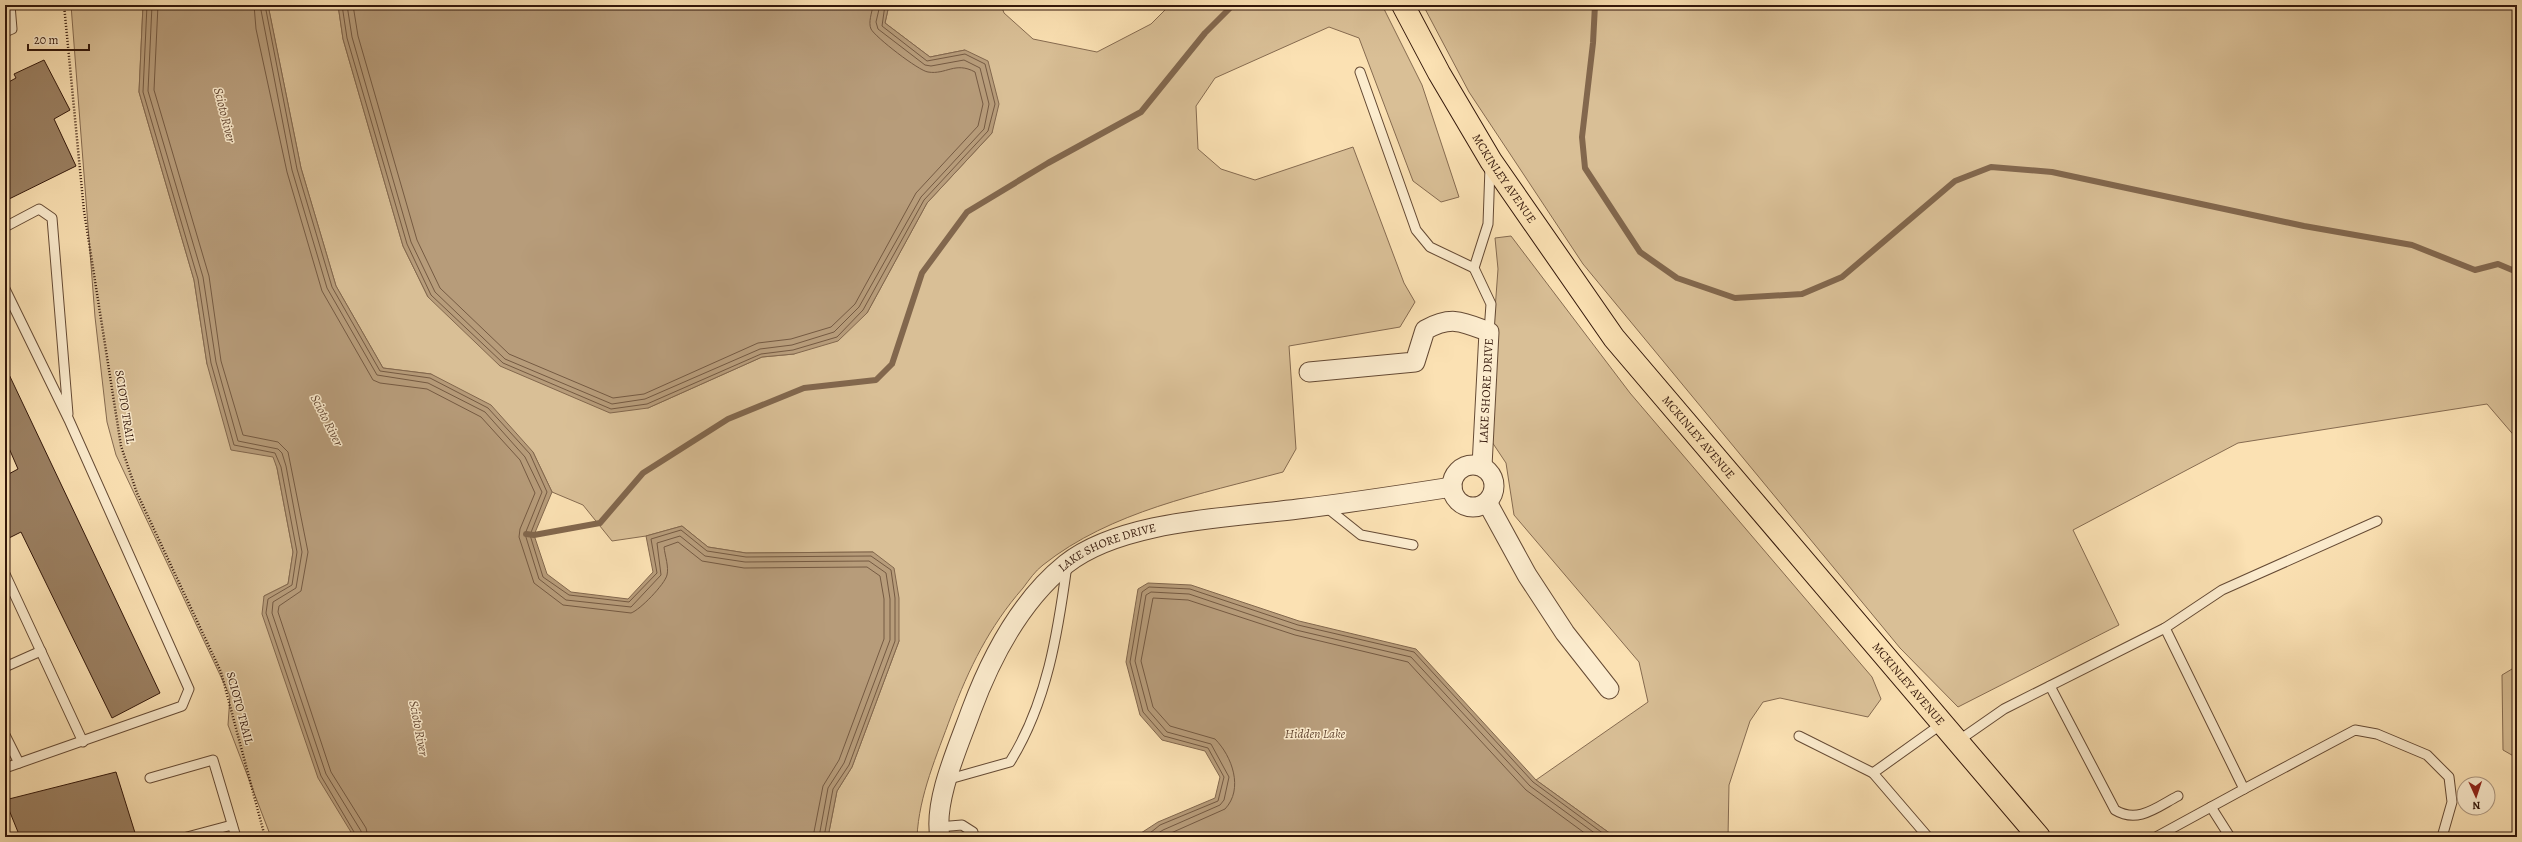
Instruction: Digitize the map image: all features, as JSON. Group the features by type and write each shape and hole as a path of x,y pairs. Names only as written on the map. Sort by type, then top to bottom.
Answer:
{"main road":[{"name":"MCKINLEY AVENUE","path":"1403,5 1439,73 1491,161 1614,338 2039,837"}],"street":[{"name":"LAKE SHORE DRIVE","path":"1309,372 1415,362 1425,330 1439,323 1457,320 1489,332 1486,364 1482,466"},
{"path":"1468,465 1482,466 1492,476 1494,490 1487,502 1480,506 1465,505 1454,494 1452,487 1456,473 1461,468 1468,465"},
{"name":"LAKE SHORE DRIVE","path":"939,832 946,780 978,691 1001,645 1026,605 1043,585 1067,564 1087,551 1114,539 1166,526 1325,506 1452,487"},
{"path":"1487,502 1527,575 1565,633 1608,689"}],"lane":[{"path":"5,32 12,29 10,5"},
{"path":"1360,72 1416,230 1430,247 1474,268 1491,304 1489,332"},
{"path":"1474,268 1488,224 1491,161"},
{"path":"5,227 39,209 52,218 69,420"},
{"path":"5,289 69,420 189,689 182,706 83,742 5,768"},
{"path":"1325,506 1361,535 1413,545"},
{"path":"1958,741 2004,709 2164,628 2222,590 2376,521"},
{"path":"946,780 1010,762 1021,745 1046,680 1061,610 1067,564"},
{"path":"5,574 83,742"},
{"path":"2164,628 2244,789"},
{"path":"5,667 41,651"},
{"path":"2050,686 2116,810 2126,816 2141,815 2178,796"},
{"path":"1873,773 1943,723"},
{"path":"2156,837 2355,730 2377,734 2427,755 2448,777 2452,802 2442,837"},
{"path":"5,734 18,763"},
{"path":"1799,736 1873,773 1928,837"},
{"path":"150,778 213,760 236,837"},
{"path":"2211,807 2230,837"},
{"path":"187,837 232,825"},
{"path":"939,832 962,825 973,832 974,837"}],"path":[{"name":"SCIOTO TRAIL","path":"64,5 84,211 121,446 137,493 221,672 265,837"}],"shaded area":[{"path":"71,5 143,5 139,92 194,280 207,364 274,457 277,468 293,552 288,584 264,596 354,837 271,837 228,725 230,696 116,455 107,422 95,317"},
{"path":"268,5 338,5 343,39 403,246 428,297 648,408 762,357 794,354 867,313 927,203 992,133 965,50 930,57 885,23 889,5 1001,5 1004,13 1033,39 1097,52 1151,24 1170,5 1382,5 1422,85 1459,197 1441,202 1413,181 1359,38 1329,27 1215,78 1196,106 1198,149 1221,169 1255,180 1353,147 1404,283 1415,302 1400,327 1289,346 1296,449 1283,472 1158,506 1127,518 1069,546 1037,570 990,633 965,681 925,791 918,821 917,837 828,837 837,791 852,767 899,641 873,552 746,553 708,547 682,526 646,536 612,541 583,505 552,492 533,452 431,374 383,368 336,286 301,168"},
{"path":"1423,5 2517,5 2517,439 2487,404 2238,443 2073,530 2119,625 1958,707 1900,648 1583,264 1469,92"},
{"path":"1511,236 1630,393 1872,677 1881,699 1868,717 1780,698 1763,702 1750,721 1729,785 1728,837 1615,837 1536,780 1648,702 1639,662 1514,515 1506,463 1486,433 1498,269 1495,238"},
{"path":"2517,666 2517,758 2503,750 2502,675"}],"water":[{"name":"Scioto River","path":"143,5 268,5 301,168 336,286 383,368 431,374 491,405 533,452 552,492 534,535 547,574 571,592 628,599 653,572 646,536 682,526 708,547 746,553 873,552 894,568 899,598 899,641 852,767 837,791 828,837 354,837 318,778 262,614 264,596 288,584 293,552 277,468 273,457 231,450 207,364 194,280 139,92"},
{"path":"338,5 889,5 885,23 930,57 965,50 988,61 999,104 992,133 927,203 867,313 838,341 794,354 762,357 648,408 610,413 500,366 428,297 403,246 343,39"},
{"name":"Hidden Lake","path":"1148,583 1191,585 1299,621 1416,649 1536,780 1615,837 1141,837 1141,833 1158,822 1215,798 1220,777 1205,751 1162,740 1140,715 1126,662 1138,589"}],"building":[{"path":"44,60 70,110 54,119 76,166 5,201 5,84 16,78 14,74"},
{"path":"5,366 160,693 112,718 21,532 5,540 5,476 18,469 5,439"},
{"path":"116,772 136,836 20,837 5,800"}],"waterway":[{"path":"526,534 534,535 600,523 643,473 728,419 804,388 876,380 892,364 922,273 967,212 1048,163 1141,112 1205,33 1233,5"},
{"path":"1595,5 1593,43 1582,137 1585,168 1640,252 1677,278 1735,298 1802,294 1842,277 1955,181 1991,167 2052,172 2304,226 2412,245 2475,270 2498,264 2517,272"}]}
